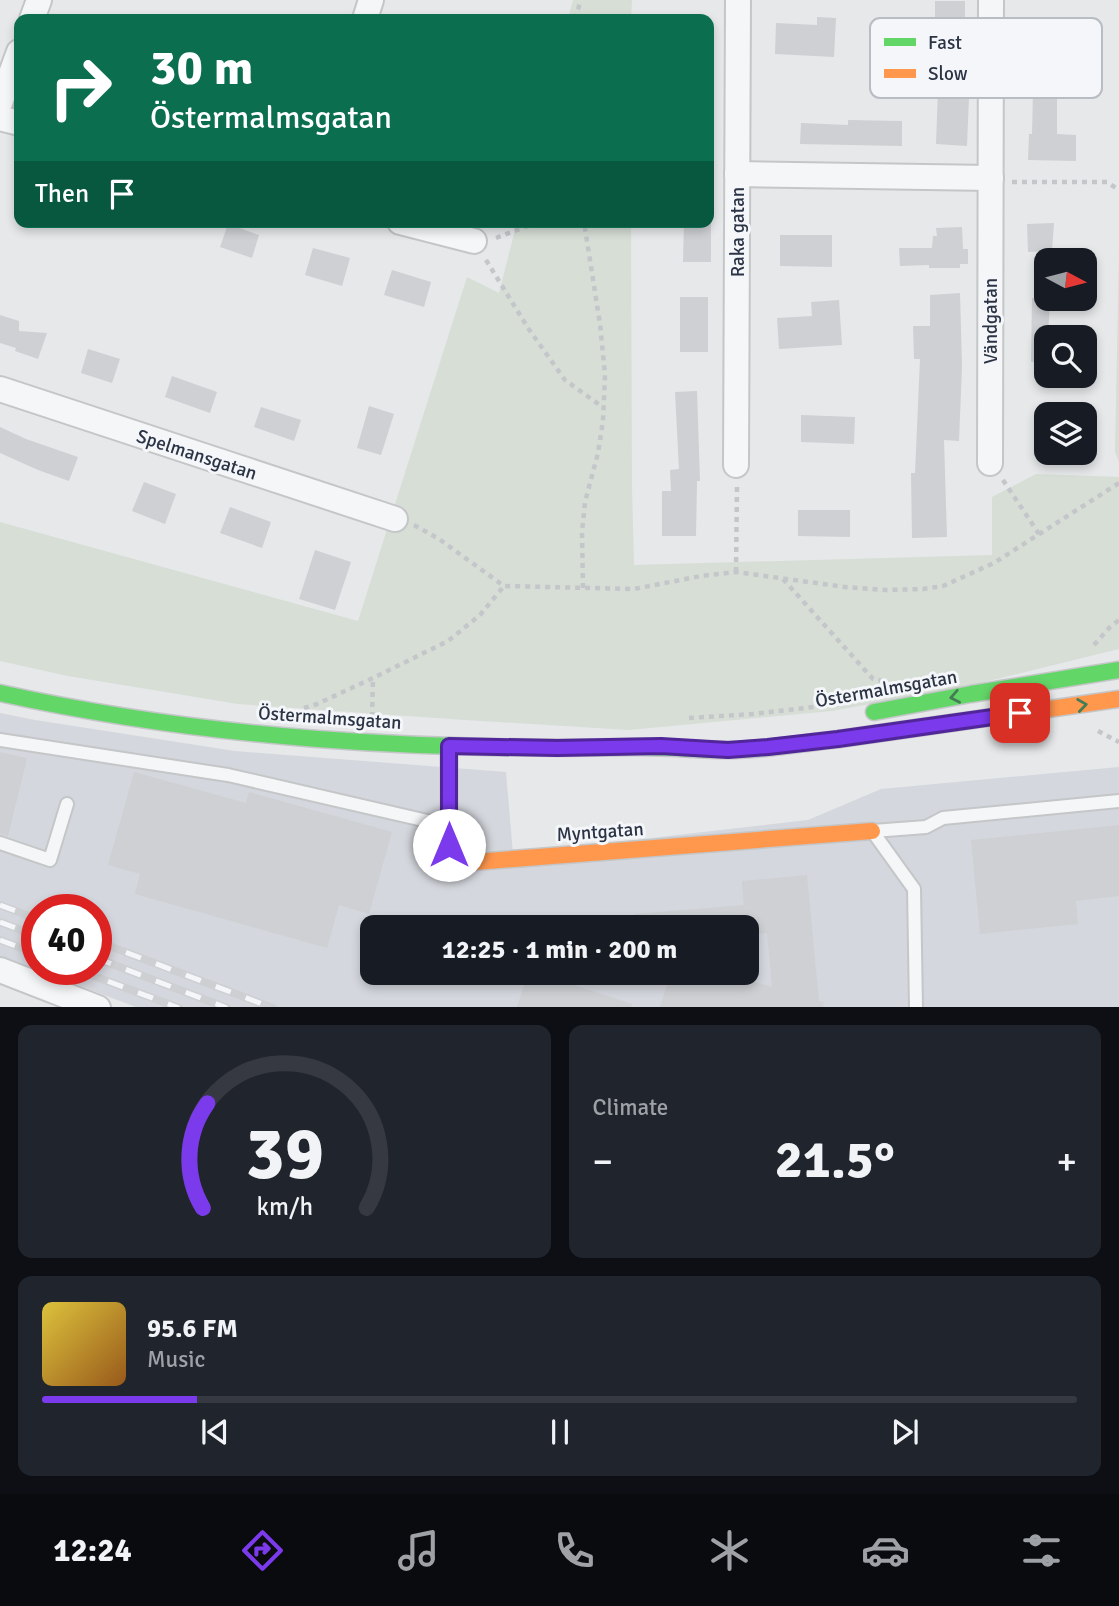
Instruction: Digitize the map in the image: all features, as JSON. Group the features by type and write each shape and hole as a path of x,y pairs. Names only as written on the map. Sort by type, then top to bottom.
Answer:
{"main road":[{"name":"Östermalmsgatan","path":"863,715 1119,670"},
{"name":"Östermalmsgatan","path":"0,694 68,708 215,730 449,746 661,746 728,750 768,747 1119,699"},
{"name":"Östermalmsgatan","path":"661,746 712,735"},
{"name":"Myntgatan","path":"449,746 449,864 872,831"}],"street":[{"name":"Raka gatan","path":"736,465 738,0"},
{"name":"Vändgatan","path":"991,0 991,18"},
{"path":"0,103 14,65"},
{"name":"Vändgatan","path":"990,463 991,98"},
{"path":"737,174 991,180"},
{"path":"423,228 474,241"},
{"name":"Spelmansgatan","path":"0,389 395,519"},
{"path":"0,970 50,1000 98,1007"}],"lane":[{"path":"0,740 229,775 449,826"},
{"path":"872,831 926,827 943,818 1119,801"},
{"path":"0,843 50,860 67,804"},
{"path":"872,831 914,889 916,1007"}],"path":[{"path":"991,180 1107,182 1119,190"},
{"path":"523,228 493,240 474,241 528,328 565,380 604,408"},
{"path":"583,589 582,533 585,502 598,453 605,375 602,337 585,228"},
{"path":"990,463 1039,534"},
{"path":"736,465 736,572"},
{"path":"395,519 416,526 439,540 504,586 635,589 736,572 885,590 923,589 943,586 994,563 1119,483"},
{"path":"782,578 873,679 889,682"},
{"path":"299,710 317,705 448,640 480,615 504,586"},
{"path":"1093,646 1119,620"},
{"path":"372,742 373,678"},
{"path":"688,718 850,703"}],"shaded area":[{"path":"573,0 632,0 631,14 569,14"},
{"path":"515,228 631,228 634,565 992,555 992,497 1036,474 1119,477 1119,649 968,686 832,711 629,730 238,704 68,676 0,661 0,522 358,621 467,277 499,293"},
{"path":"1119,250 1119,462 1115,452"},
{"path":"0,713 235,751 506,772 513,854 808,820 881,789 1119,767 1119,1007 136,1007 77,985 112,985 112,894 21,894 21,964 0,956"}],"building":[{"path":"935,1 965,1 965,18 935,18"},
{"path":"817,17 836,18 834,57 775,54 776,23 817,25"},
{"path":"938,98 969,98 967,146 936,144"},
{"path":"1033,98 1057,98 1057,134 1076,135 1076,161 1028,160 1029,134 1032,134"},
{"path":"848,120 902,121 902,146 800,144 801,123 848,125"},
{"path":"1054,223 1052,248 1034,248 1034,252 1028,252 1027,224"},
{"path":"962,227 963,249 968,249 968,264 960,264 960,268 900,266 899,248 932,248 933,236 937,236 936,228"},
{"path":"227,228 239,228 259,235 252,258 220,247"},
{"path":"684,228 711,228 711,262 683,262"},
{"path":"780,235 832,235 832,267 780,266"},
{"path":"313,248 350,258 342,286 305,275"},
{"path":"392,270 431,282 424,307 384,295"},
{"path":"960,293 962,366 959,441 944,440 947,537 912,538 911,473 915,473 920,359 914,359 913,326 930,326 930,295"},
{"path":"680,297 708,297 708,352 680,352"},
{"path":"1032,298 1034,312 1049,312 1049,325 1034,325 1034,362 1031,362"},
{"path":"839,300 842,345 779,349 777,318 812,316 811,302"},
{"path":"0,315 19,321 19,331 47,333 38,359 0,343"},
{"path":"88,349 120,359 112,383 81,373"},
{"path":"172,376 217,392 210,413 165,397"},
{"path":"697,391 700,481 697,481 696,536 662,536 662,491 671,491 670,470 679,469 675,392"},
{"path":"369,406 394,414 381,455 357,448"},
{"path":"261,407 301,420 294,441 254,427"},
{"path":"801,415 855,417 854,444 801,442"},
{"path":"0,427 78,457 69,481 0,453"},
{"path":"144,482 176,494 165,524 132,511"},
{"path":"230,507 271,522 262,548 220,533"},
{"path":"798,510 850,510 850,537 798,536"},
{"path":"315,550 351,562 335,610 299,599"},
{"path":"0,752 27,758 8,836 0,834"},
{"path":"134,772 246,803 249,792 392,832 369,914 339,905 327,948 135,894 140,874 108,865"},
{"path":"1119,825 1119,896 1076,901 1078,924 980,934 971,840"},
{"path":"807,875 819,1001 824,1002 823,1007 660,1007 667,985 759,983 772,987 767,933 759,934 759,915 634,915 744,905 742,881"},
{"path":"524,985 574,985 632,1004 631,1007 517,1007"}],"railway":[{"path":"0,905 21,913"},
{"path":"0,922 21,930"},
{"path":"0,940 21,948"},
{"path":"112,947 270,1007"},
{"path":"112,964 224,1007"},
{"path":"112,983 176,1007"}],"traffic: fast":[{"path":"874,712 1119,670"},
{"path":"0,693 156,721 315,739 394,744 728,750 770,748 839,739"}],"traffic: slow":[{"path":"839,739 1119,699"},
{"path":"449,746 449,864 872,831"}],"route":[{"path":"449,845 449,746 661,746 728,750 838,739 1020,713"}]}
